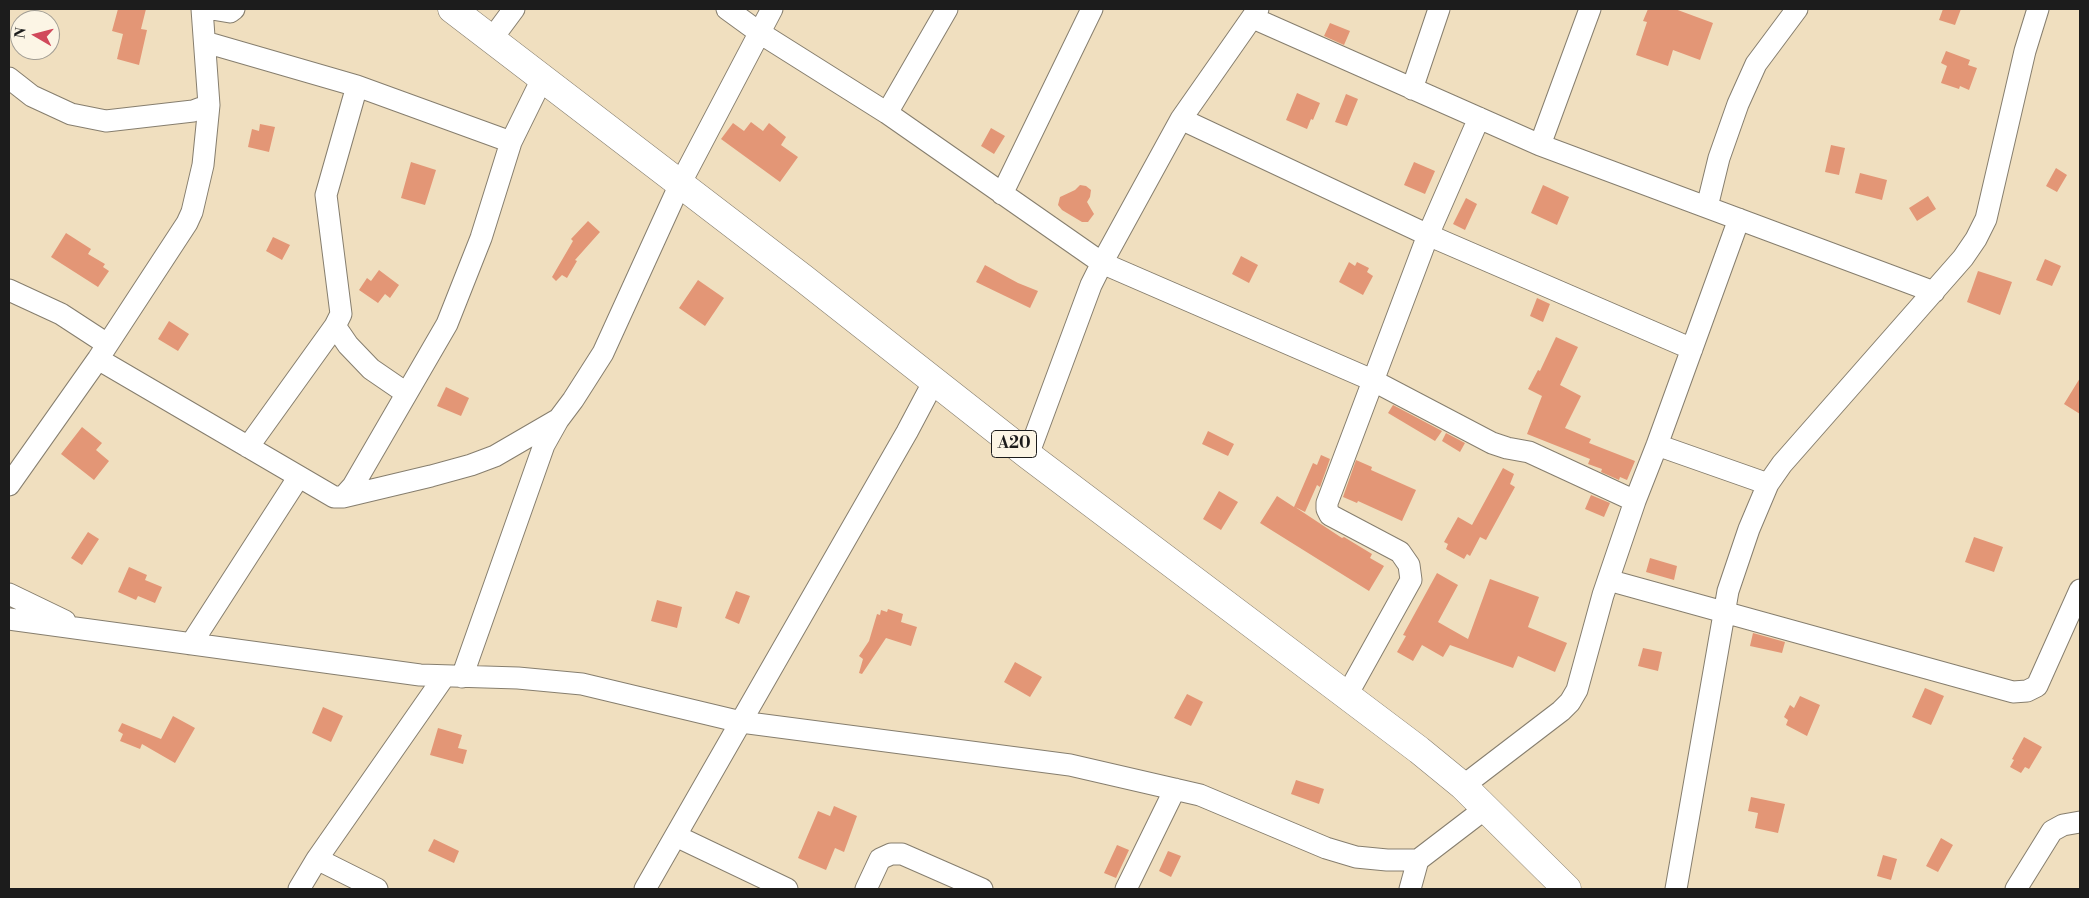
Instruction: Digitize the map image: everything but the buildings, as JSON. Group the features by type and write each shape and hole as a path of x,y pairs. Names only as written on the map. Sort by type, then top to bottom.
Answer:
{"main road":[{"name":"A20","path":"452,9 1028,455 1347,695 1463,786 1567,889"}],"street":[{"path":"9,485 102,352 188,223 203,166 208,105 202,9"},
{"path":"212,9 230,12 234,9"},
{"path":"491,40 514,9"},
{"path":"726,9 760,33 887,113 1102,263 1372,380 1492,443 1529,452 1635,501"},
{"path":"299,889 317,859 453,677 544,445 558,420 574,400 603,353 680,184 772,9"},
{"path":"1002,194 1092,9"},
{"path":"1412,89 1439,9"},
{"path":"1540,145 1590,9"},
{"path":"1707,207 1719,158 1756,64 1797,9"},
{"path":"1676,889 1728,591 1749,529 1768,484 1782,464 1934,292 1976,240 1986,219 2025,51 2038,9"},
{"path":"887,113 945,10"},
{"path":"1028,455 1091,285 1102,263 1182,119 1255,13 1412,89 1540,145 1934,292"},
{"path":"205,42 357,86 511,142"},
{"path":"9,78 32,96 71,114 106,121 193,111 208,105"},
{"path":"343,497 353,486 447,324 481,238 511,142 542,79"},
{"path":"248,447 335,326 341,314 326,195 357,86"},
{"path":"1347,695 1410,580 1409,565 1400,552 1330,515 1327,510 1327,503 1428,235 1479,118"},
{"path":"1182,119 1428,235 1692,349"},
{"path":"1463,786 1561,710 1570,702 1577,690 1608,580 1635,501 1739,219"},
{"path":"9,290 61,314 102,352 248,447 298,478 334,497 343,497 471,465 495,456 558,420"},
{"path":"335,326 348,345 371,369 406,393"},
{"path":"646,889 907,432 934,381"},
{"path":"1657,445 1768,484"},
{"path":"191,644 298,478"},
{"path":"1608,580 2013,692 2027,691 2037,686 2080,590"},
{"path":"9,594 81,628"},
{"path":"9,619 410,674 518,678 582,684 741,722 1070,764 1200,795 1326,848 1356,857 1418,860"},
{"path":"1126,889 1175,789"},
{"path":"1410,889 1418,860 1486,808"},
{"path":"2016,889 2052,831 2063,825 2080,822"},
{"path":"676,836 787,889"},
{"path":"866,889 880,859 891,854 902,854 982,889"},
{"path":"317,859 377,889"}]}
